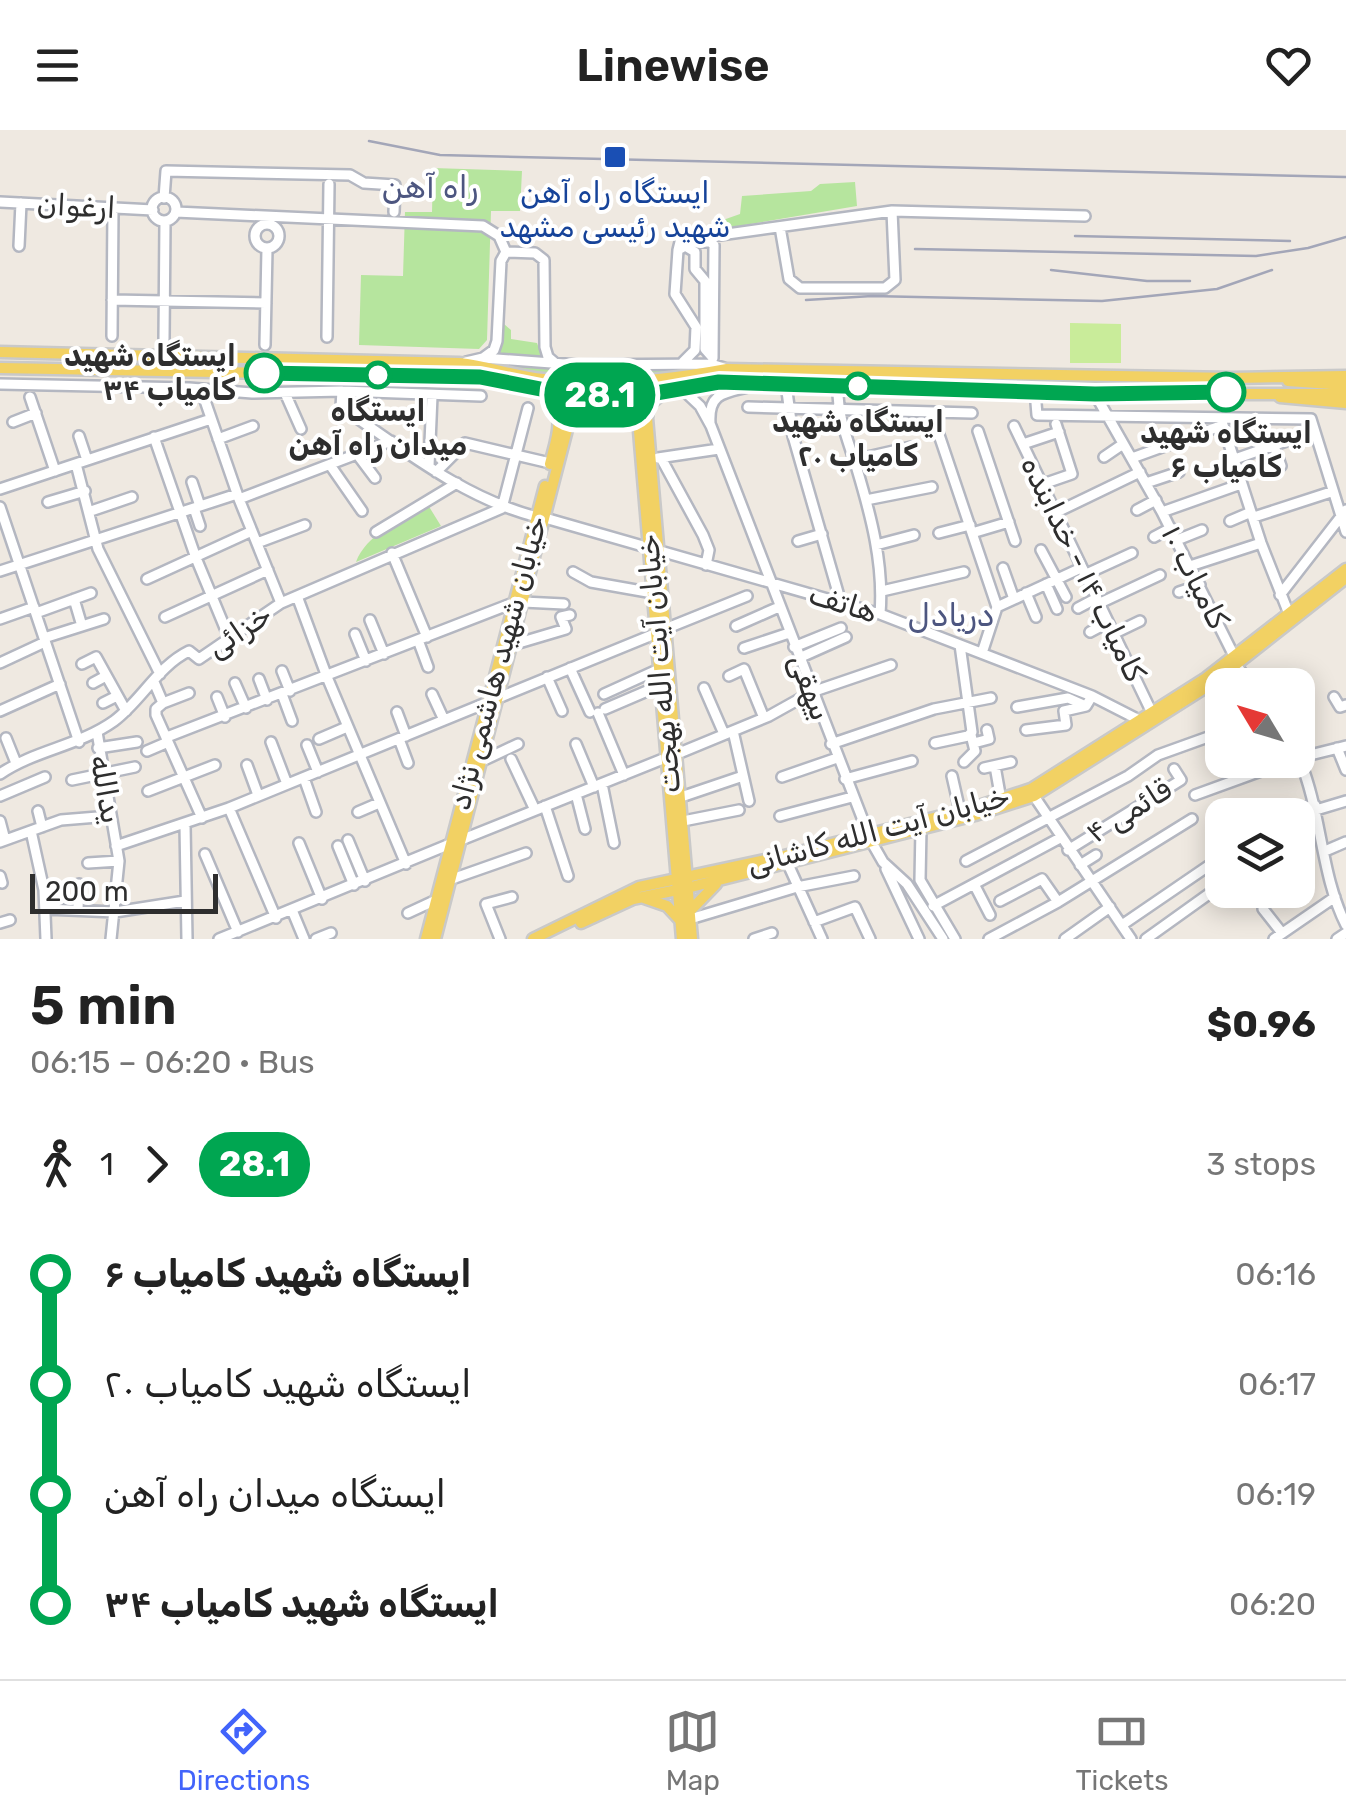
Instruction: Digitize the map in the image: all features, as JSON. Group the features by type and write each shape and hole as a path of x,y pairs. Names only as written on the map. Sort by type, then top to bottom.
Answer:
{"main road":[{"path":"0,352 459,363 566,380 663,380 727,369 1345,378"},
{"path":"16,352 18,368"},
{"path":"0,368 480,377 544,392 596,395 665,392 719,382 1095,394 1346,394"},
{"path":"906,386 907,370"},
{"path":"544,392 565,418"},
{"name":"خیابان آیت الله بهجت","path":"665,392 649,405 646,418 656,458 653,593 661,631 659,670 683,821 682,884"},
{"path":"1249,392 1346,403"},
{"name":"خیابان آیت الله بهجت","path":"624,394 636,409 638,419 672,756 674,839 692,939"},
{"path":"540,517 565,418 596,395"},
{"name":"خیابان شهید هاشمی نژاد","path":"436,939 452,879 456,842 540,517 550,463 565,418"},
{"name":"خیابان آیت الله کاشانی","path":"1235,661 1346,569"},
{"name":"خیابان آیت الله کاشانی","path":"548,939 632,898 871,837 922,828 1034,796 1235,661 1346,578"},
{"name":"خیابان شهید هاشمی نژاد","path":"426,939 482,760 493,699 512,645 518,602"},
{"name":"خیابان آیت الله کاشانی","path":"533,939 639,887 722,880 1001,800 1053,777 1147,719"},
{"path":"639,887 666,868 674,839"},
{"path":"632,898 654,899 686,917 704,894 722,880"},
{"name":"خیابان آیت الله بهجت","path":"682,939 686,917"}],"street":[{"path":"164,198 166,171 350,175 364,182 395,185 394,212"},
{"path":"327,336 329,184"},
{"path":"164,198 174,203 176,212 165,221 156,218 153,210 156,202 164,198"},
{"name":"ارغوان","path":"0,202 153,210"},
{"path":"19,246 21,204"},
{"path":"112,336 113,208"},
{"path":"780,227 788,280 794,285 885,288 894,280 892,211"},
{"path":"706,242 713,236 892,211 1085,216"},
{"path":"176,212 268,220 483,226 504,243 506,252 500,261 497,342 484,358"},
{"path":"268,220 280,237 275,245 266,248 258,244 255,236 268,220"},
{"path":"164,339 165,221"},
{"path":"674,366 693,355 696,327 675,294 682,240 706,242 714,248 712,358"},
{"path":"678,250 685,246 693,250 696,269 704,278 705,349 727,369"},
{"path":"265,345 266,248"},
{"path":"506,252 535,253 544,260 545,347 548,358 558,364"},
{"path":"499,296 514,297"},
{"path":"112,300 266,303"},
{"path":"459,363 484,358 558,364 711,364 727,369"},
{"path":"710,426 709,408 718,396 764,383"},
{"path":"0,384 481,396"},
{"path":"786,384 787,407 842,603"},
{"path":"838,386 837,409 876,545 882,591 880,614"},
{"path":"201,389 238,497 281,603"},
{"name":"بیهقی","path":"682,389 700,406 710,426 831,744 883,862"},
{"name":"هاتف","path":"342,391 341,407 432,469 502,508 880,614 1147,719"},
{"path":"1035,391 1036,415 1222,422 1311,419 1331,492 1344,522 1330,529 1280,595"},
{"path":"285,394 300,429"},
{"name":"کامیاب ۱۰","path":"1095,394 1171,528 1240,668"},
{"path":"432,396 432,469"},
{"path":"30,397 55,471"},
{"path":"748,406 972,413"},
{"path":"502,508 528,408"},
{"path":"13,422 36,413"},
{"path":"0,489 210,419"},
{"path":"934,420 997,606 982,653"},
{"path":"1132,458 1222,422"},
{"path":"1222,422 1260,543 1288,614"},
{"path":"218,439 253,426"},
{"name":"کامیاب ۱۴ - خدابنده","path":"1014,426 1057,512 1147,719"},
{"path":"1023,444 1058,428 1072,474 1042,484"},
{"path":"978,431 1015,541"},
{"path":"78,436 87,460"},
{"path":"1232,460 1301,436"},
{"path":"154,437 196,558 230,640"},
{"path":"0,571 238,497 392,441"},
{"path":"432,469 465,443 550,463"},
{"path":"1104,456 1123,444"},
{"path":"1274,446 1281,466"},
{"path":"854,460 911,447"},
{"path":"706,565 709,550 703,536 656,458 719,449"},
{"path":"357,454 376,478"},
{"path":"76,464 104,560 157,678 163,703"},
{"path":"330,465 362,512"},
{"path":"1057,512 1140,472"},
{"path":"1146,483 1179,472"},
{"path":"192,482 200,526"},
{"path":"376,532 457,484"},
{"path":"1162,512 1241,484"},
{"path":"866,500 932,487"},
{"path":"48,502 84,492"},
{"path":"1230,520 1331,492"},
{"path":"91,511 132,497"},
{"path":"1137,510 1156,500"},
{"path":"0,507 79,742"},
{"name":"خزائی","path":"0,774 97,732 126,712 177,657 188,652 199,660 281,603 502,508"},
{"path":"939,534 1009,522"},
{"path":"256,543 304,525"},
{"path":"1154,537 1171,528"},
{"path":"1177,540 1202,530"},
{"path":"148,580 252,531"},
{"path":"798,541 822,534"},
{"path":"876,545 914,536"},
{"path":"1190,566 1260,543"},
{"path":"1041,550 1066,596"},
{"path":"997,606 1057,579 1132,553"},
{"path":"392,554 423,638 428,666"},
{"path":"1003,568 1014,598"},
{"path":"164,617 268,570"},
{"path":"573,572 591,582 653,593"},
{"path":"882,591 964,572"},
{"path":"1078,608 1160,575"},
{"path":"1046,584 1056,609"},
{"path":"1179,592 1200,585"},
{"path":"0,619 91,593"},
{"path":"1026,593 1036,617"},
{"path":"296,596 326,678 406,864"},
{"path":"116,846 229,808 748,596"},
{"path":"74,600 82,626"},
{"path":"148,751 168,739 518,602 564,604"},
{"path":"736,626 780,607"},
{"path":"512,645 566,630 562,618 570,616"},
{"path":"0,663 45,640 104,618"},
{"path":"370,620 384,654"},
{"path":"1112,634 1140,621"},
{"path":"1090,632 1107,623"},
{"path":"796,652 843,632"},
{"path":"744,648 789,633"},
{"path":"355,634 366,662"},
{"path":"960,645 975,752 964,762"},
{"path":"82,664 96,657 126,712"},
{"path":"219,939 764,718 812,692 891,665"},
{"path":"570,668 598,712 624,774"},
{"path":"729,676 744,669 764,718"},
{"path":"604,694 659,670"},
{"path":"282,672 292,721"},
{"path":"92,683 106,676"},
{"path":"547,677 562,711"},
{"path":"258,679 267,700"},
{"path":"236,683 246,708"},
{"path":"0,710 60,684"},
{"path":"598,712 661,685"},
{"path":"704,688 728,732 750,801"},
{"path":"189,693 163,703 155,712 202,818"},
{"path":"432,694 444,720"},
{"path":"103,703 117,696"},
{"path":"1026,730 1066,725 1064,711 1086,706 1092,696"},
{"path":"218,697 225,717"},
{"path":"1334,697 1340,706 1346,705"},
{"path":"831,744 934,709 992,698"},
{"path":"1018,707 1068,698 1086,706"},
{"path":"396,712 408,763"},
{"path":"319,739 347,727"},
{"path":"935,743 989,739 987,730"},
{"name":"یدالله","path":"97,732 119,861 111,939"},
{"path":"6,738 16,764"},
{"path":"966,861 1128,776 1158,754 1205,738"},
{"path":"98,748 137,742"},
{"path":"271,742 287,784"},
{"path":"482,760 518,744"},
{"path":"576,744 598,786 614,844"},
{"path":"307,745 318,772"},
{"path":"1315,753 1341,747 1346,770"},
{"path":"782,776 837,758"},
{"path":"512,759 540,808 568,876"},
{"path":"845,779 912,760"},
{"path":"1001,800 989,767 1011,762"},
{"path":"148,791 215,765"},
{"path":"247,765 258,796"},
{"path":"72,780 135,767"},
{"name":"قائمی ۴","path":"1068,850 1181,780 1174,768"},
{"path":"680,797 743,776"},
{"path":"952,776 960,811"},
{"path":"0,796 45,778"},
{"path":"304,778 316,812"},
{"path":"1195,794 1240,778"},
{"path":"1304,778 1316,808 1335,897 1344,917"},
{"path":"576,794 586,830"},
{"path":"780,816 852,796"},
{"path":"1034,796 1131,939"},
{"path":"358,812 379,802"},
{"path":"1316,808 1346,802"},
{"path":"229,808 276,918"},
{"path":"683,821 739,810"},
{"path":"38,811 42,826"},
{"path":"0,821 3,841 61,820 110,816"},
{"path":"989,939 1058,902 1192,819"},
{"path":"186,825 187,939"},
{"path":"922,828 920,880 955,939"},
{"path":"31,831 45,863 46,939"},
{"path":"933,906 1060,838"},
{"path":"348,840 365,881"},
{"path":"299,842 322,898"},
{"path":"1325,851 1346,842"},
{"path":"338,846 354,885"},
{"path":"452,879 526,853"},
{"path":"205,854 238,932"},
{"path":"1080,865 1096,856"},
{"path":"88,863 119,861"},
{"path":"787,862 822,939"},
{"path":"883,862 919,939"},
{"path":"883,862 907,884 944,939"},
{"path":"1122,925 1205,868"},
{"path":"686,917 854,876"},
{"path":"1000,901 1042,878 1058,902"},
{"path":"78,909 80,884"},
{"path":"974,884 990,915"},
{"path":"1146,939 1205,896"},
{"path":"500,939 486,904 512,897"},
{"path":"1263,910 1278,936 1335,897"},
{"path":"408,913 436,900"},
{"path":"46,909 115,912 185,901"},
{"path":"814,922 855,907 870,939"},
{"path":"1065,939 1110,907"},
{"path":"292,910 304,939"},
{"path":"1337,939 1346,932"},
{"path":"316,939 331,933"},
{"path":"754,939 772,933"}],"green space":[{"path":"433,168 522,171 520,211 491,211 487,340 479,349 359,345 361,275 403,276 405,212 432,212"},
{"path":"855,182 857,206 721,229 723,220 740,214 742,196 811,191 820,184"},
{"path":"1070,323 1121,324 1121,363 1070,363"},
{"path":"504,324 511,330 511,339 537,343 543,359 500,355"},
{"path":"480,362 594,369 708,367 651,376 594,377"},
{"path":"428,505 441,526 356,562 377,535"}],"railway":[{"path":"369,141 440,155 1346,177"},
{"path":"1075,236 1290,241"},
{"path":"915,249 1256,256 1346,237"},
{"path":"1051,270 1147,281 1190,281"},
{"path":"806,300 872,296 1102,301 1217,289 1272,270"}],"bus line":[{"name":"28.1","path":"264,373 480,377 566,394 656,393 719,382 1095,394 1226,392"}],"place":[{"name":"ایستگاه راه آهن شهید رئیسی مشهد","path":"615,157"},
{"name":"ایستگاه شهید کامیاب ۳۴","path":"264,373"},
{"name":"ایستگاه میدان راه آهن","path":"378,375"},
{"name":"ایستگاه شهید کامیاب ۲۰","path":"858,386"},
{"name":"ایستگاه شهید کامیاب ۶","path":"1226,392"}],"district":[{"name":"راه آهن","path":"430,187"},
{"name":"دریادل","path":"951,615"}]}
